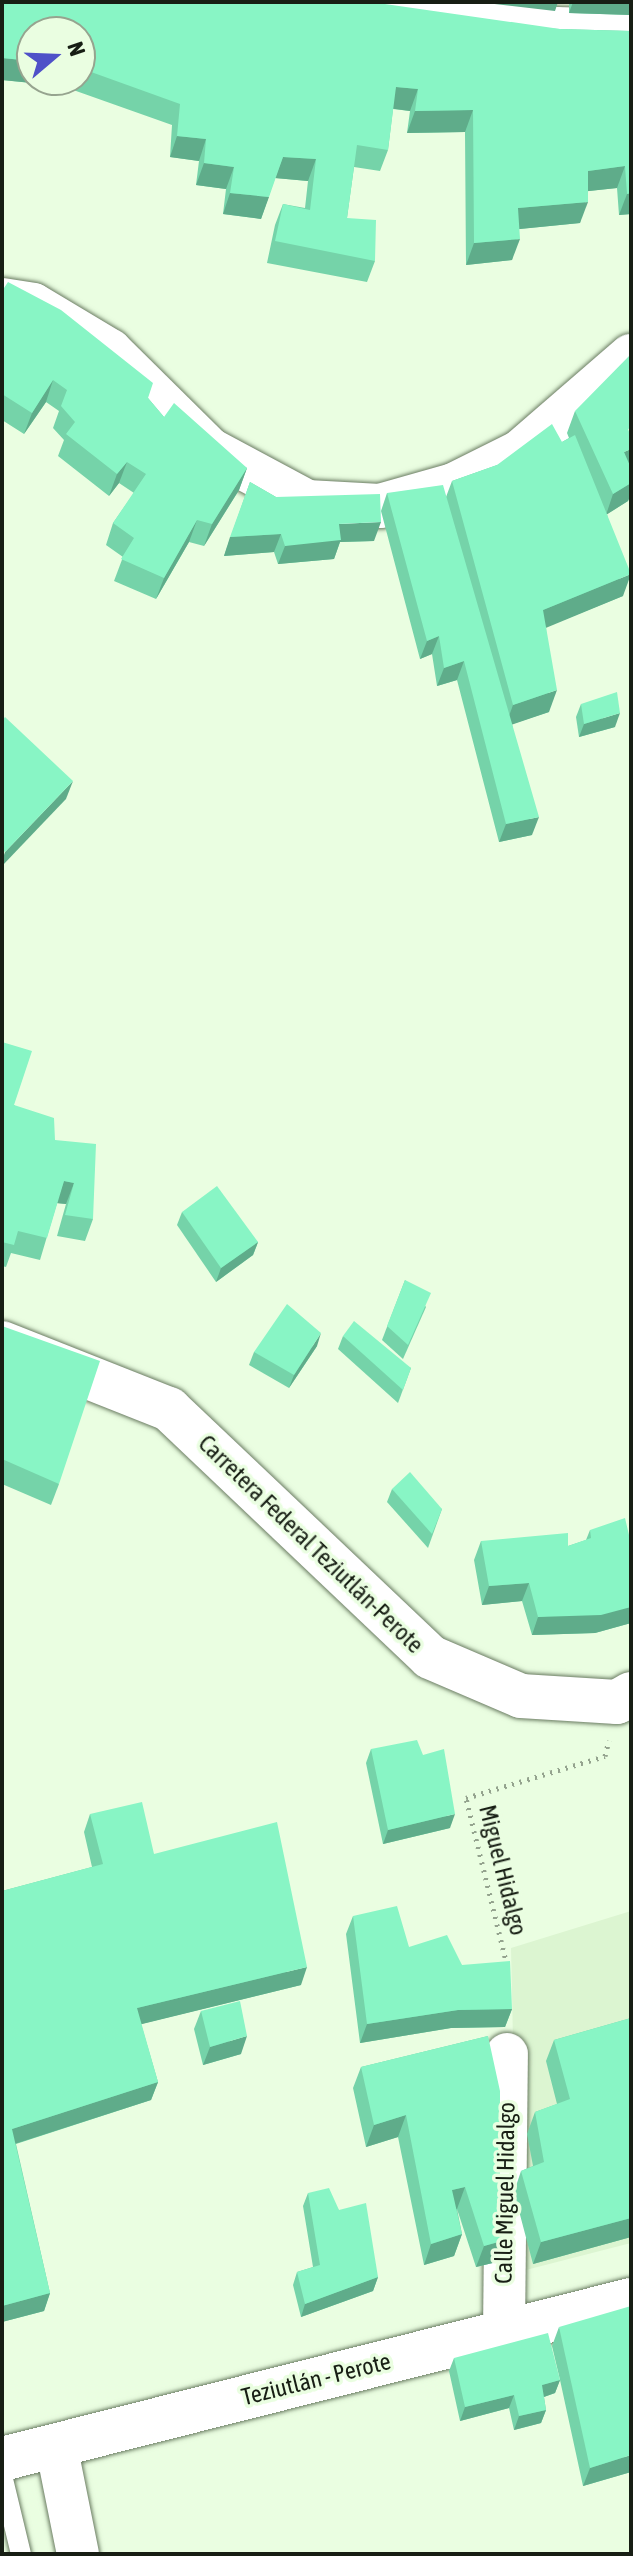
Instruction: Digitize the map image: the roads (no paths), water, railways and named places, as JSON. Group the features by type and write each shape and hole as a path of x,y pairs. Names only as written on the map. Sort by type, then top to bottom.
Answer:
{"main road":[{"path":"2,300 33,305 110,351 210,450 307,502 380,506 454,485 520,452 631,356"},
{"name":"Carretera Federal Teziutlán-Perote","path":"2,1343 169,1409 430,1657 521,1696 624,1698"},
{"name":"Teziutlán - Perote","path":"2,2459 631,2300"}],"street":[{"path":"364,2 556,28 631,30"},
{"name":"Calle Miguel Hidalgo","path":"504,2331 507,2054"},
{"path":"56,2445 78,2554"}],"lane":[{"path":"2,2475 21,2554"}]}
